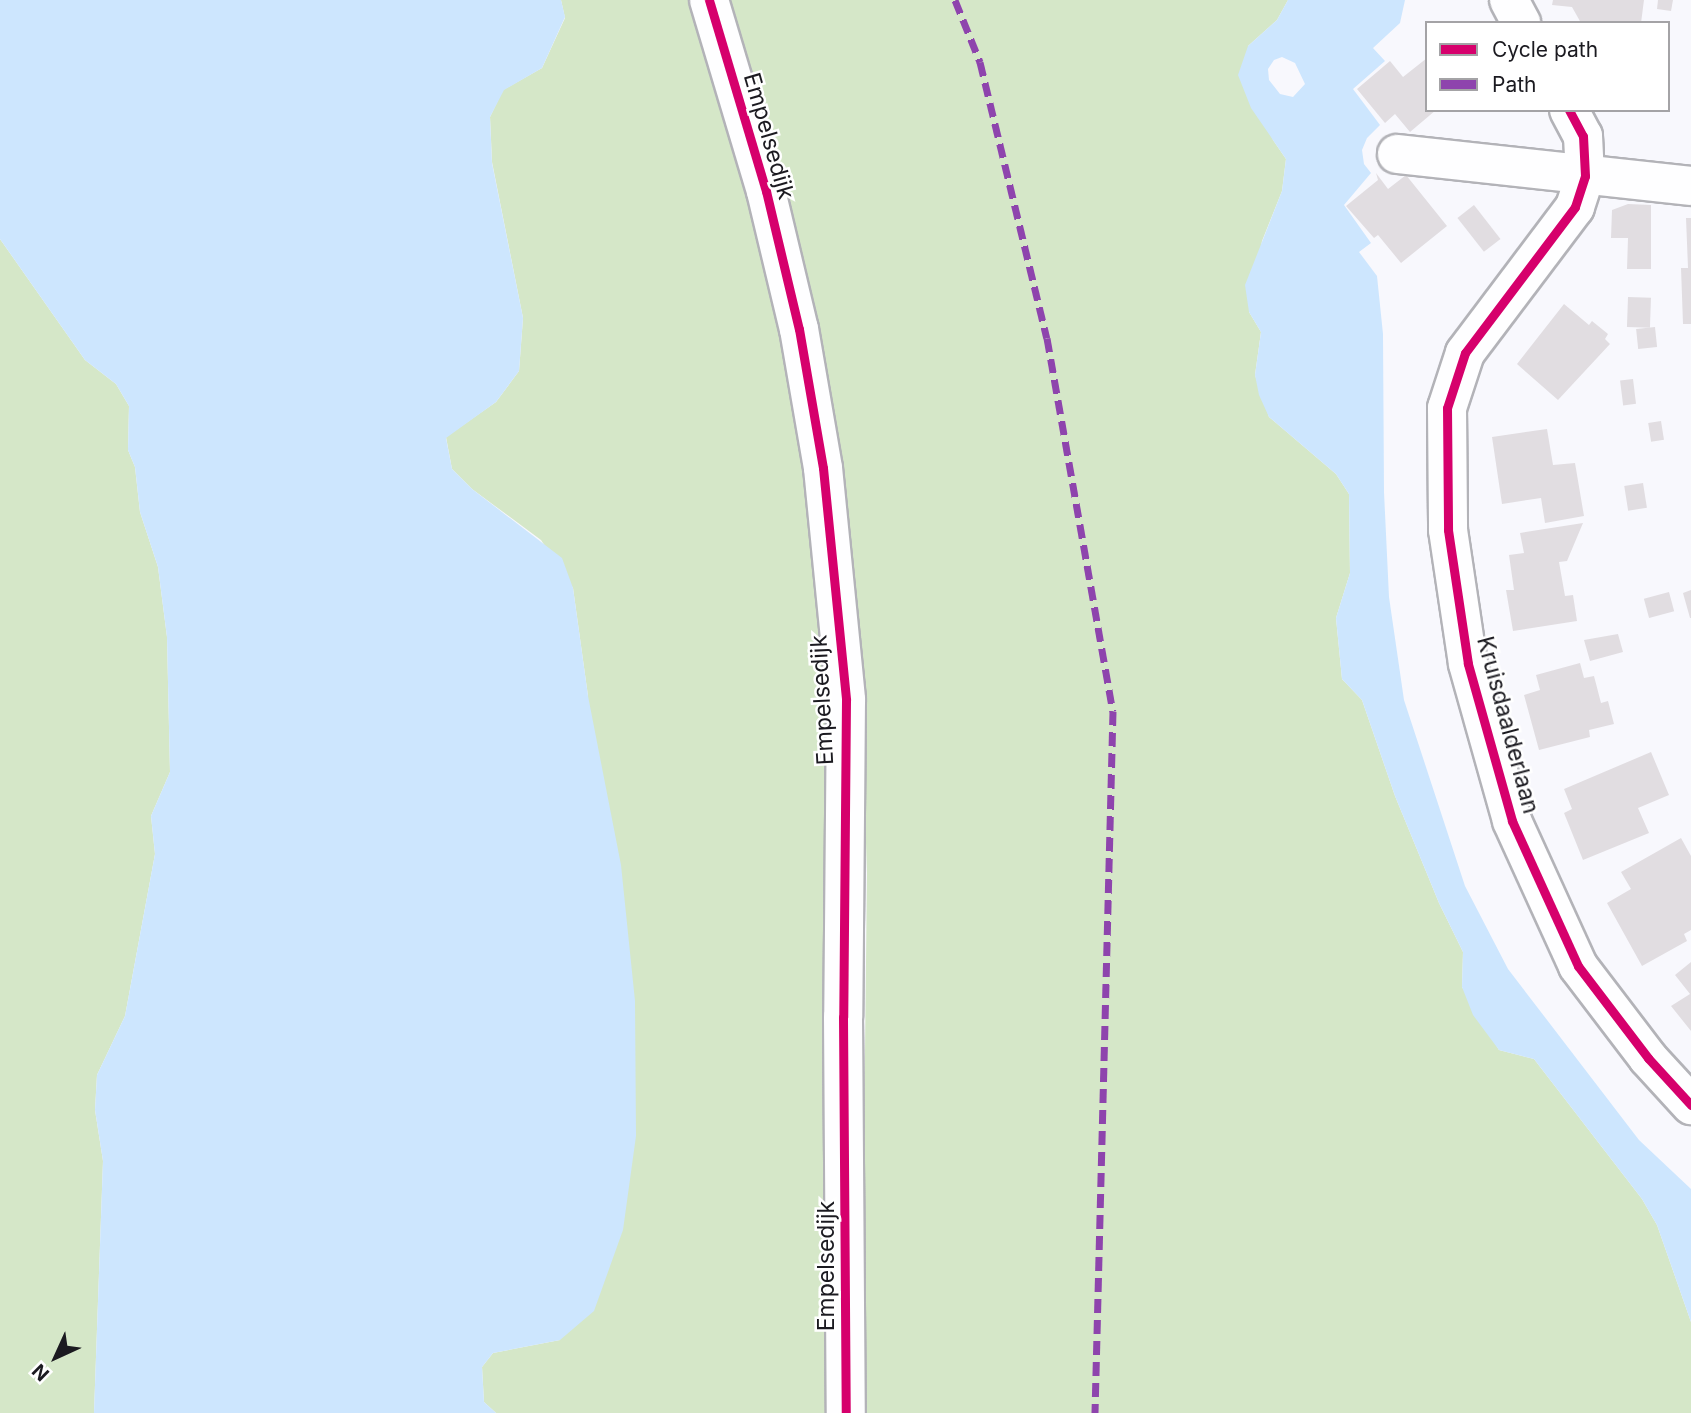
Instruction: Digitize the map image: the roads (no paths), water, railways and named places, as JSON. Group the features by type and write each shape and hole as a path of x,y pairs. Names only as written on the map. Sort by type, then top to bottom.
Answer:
{"street":[{"name":"Empelsedijk","path":"709,0 766,191 799,329 822,468 846,700 843,1031 846,1413"},
{"path":"1508,0 1520,21"},
{"path":"1570,112 1583,136 1585,176"},
{"path":"1397,154 1691,186"},
{"name":"Kruisdaalderlaan","path":"1585,176 1575,207 1465,353 1447,408 1448,530 1468,664 1512,821 1578,966 1648,1058 1691,1104"}],"water":[{"path":"0,0 561,0 565,17 542,68 504,90 490,117 492,163 523,318 519,371 496,402 446,438 452,469 472,489 562,558 573,588 588,696 621,865 635,1001 636,1136 623,1230 594,1311 560,1340 493,1353 482,1367 484,1402 496,1413 94,1413 103,1161 95,1110 97,1075 125,1016 155,854 151,816 170,772 167,637 158,567 140,512 135,467 128,450 129,406 116,384 85,360 0,239"},
{"path":"1288,0 1405,0 1400,23 1373,48 1385,61 1353,89 1380,125 1367,138 1362,150 1364,164 1371,173 1344,205 1371,243 1359,252 1377,276 1383,334 1384,492 1389,597 1404,700 1465,886 1508,969 1639,1140 1691,1189 1691,1322 1657,1225 1642,1199 1534,1059 1499,1050 1473,1015 1462,987 1463,952 1439,903 1395,796 1362,700 1342,679 1336,618 1350,573 1349,494 1336,474 1269,417 1259,395 1255,375 1261,332 1249,312 1245,285 1282,191 1286,159 1251,108 1238,75 1248,46 1277,20","holes":["1282,57 1295,63 1305,84 1293,97 1280,94 1269,80 1268,69 1274,60"]}]}
